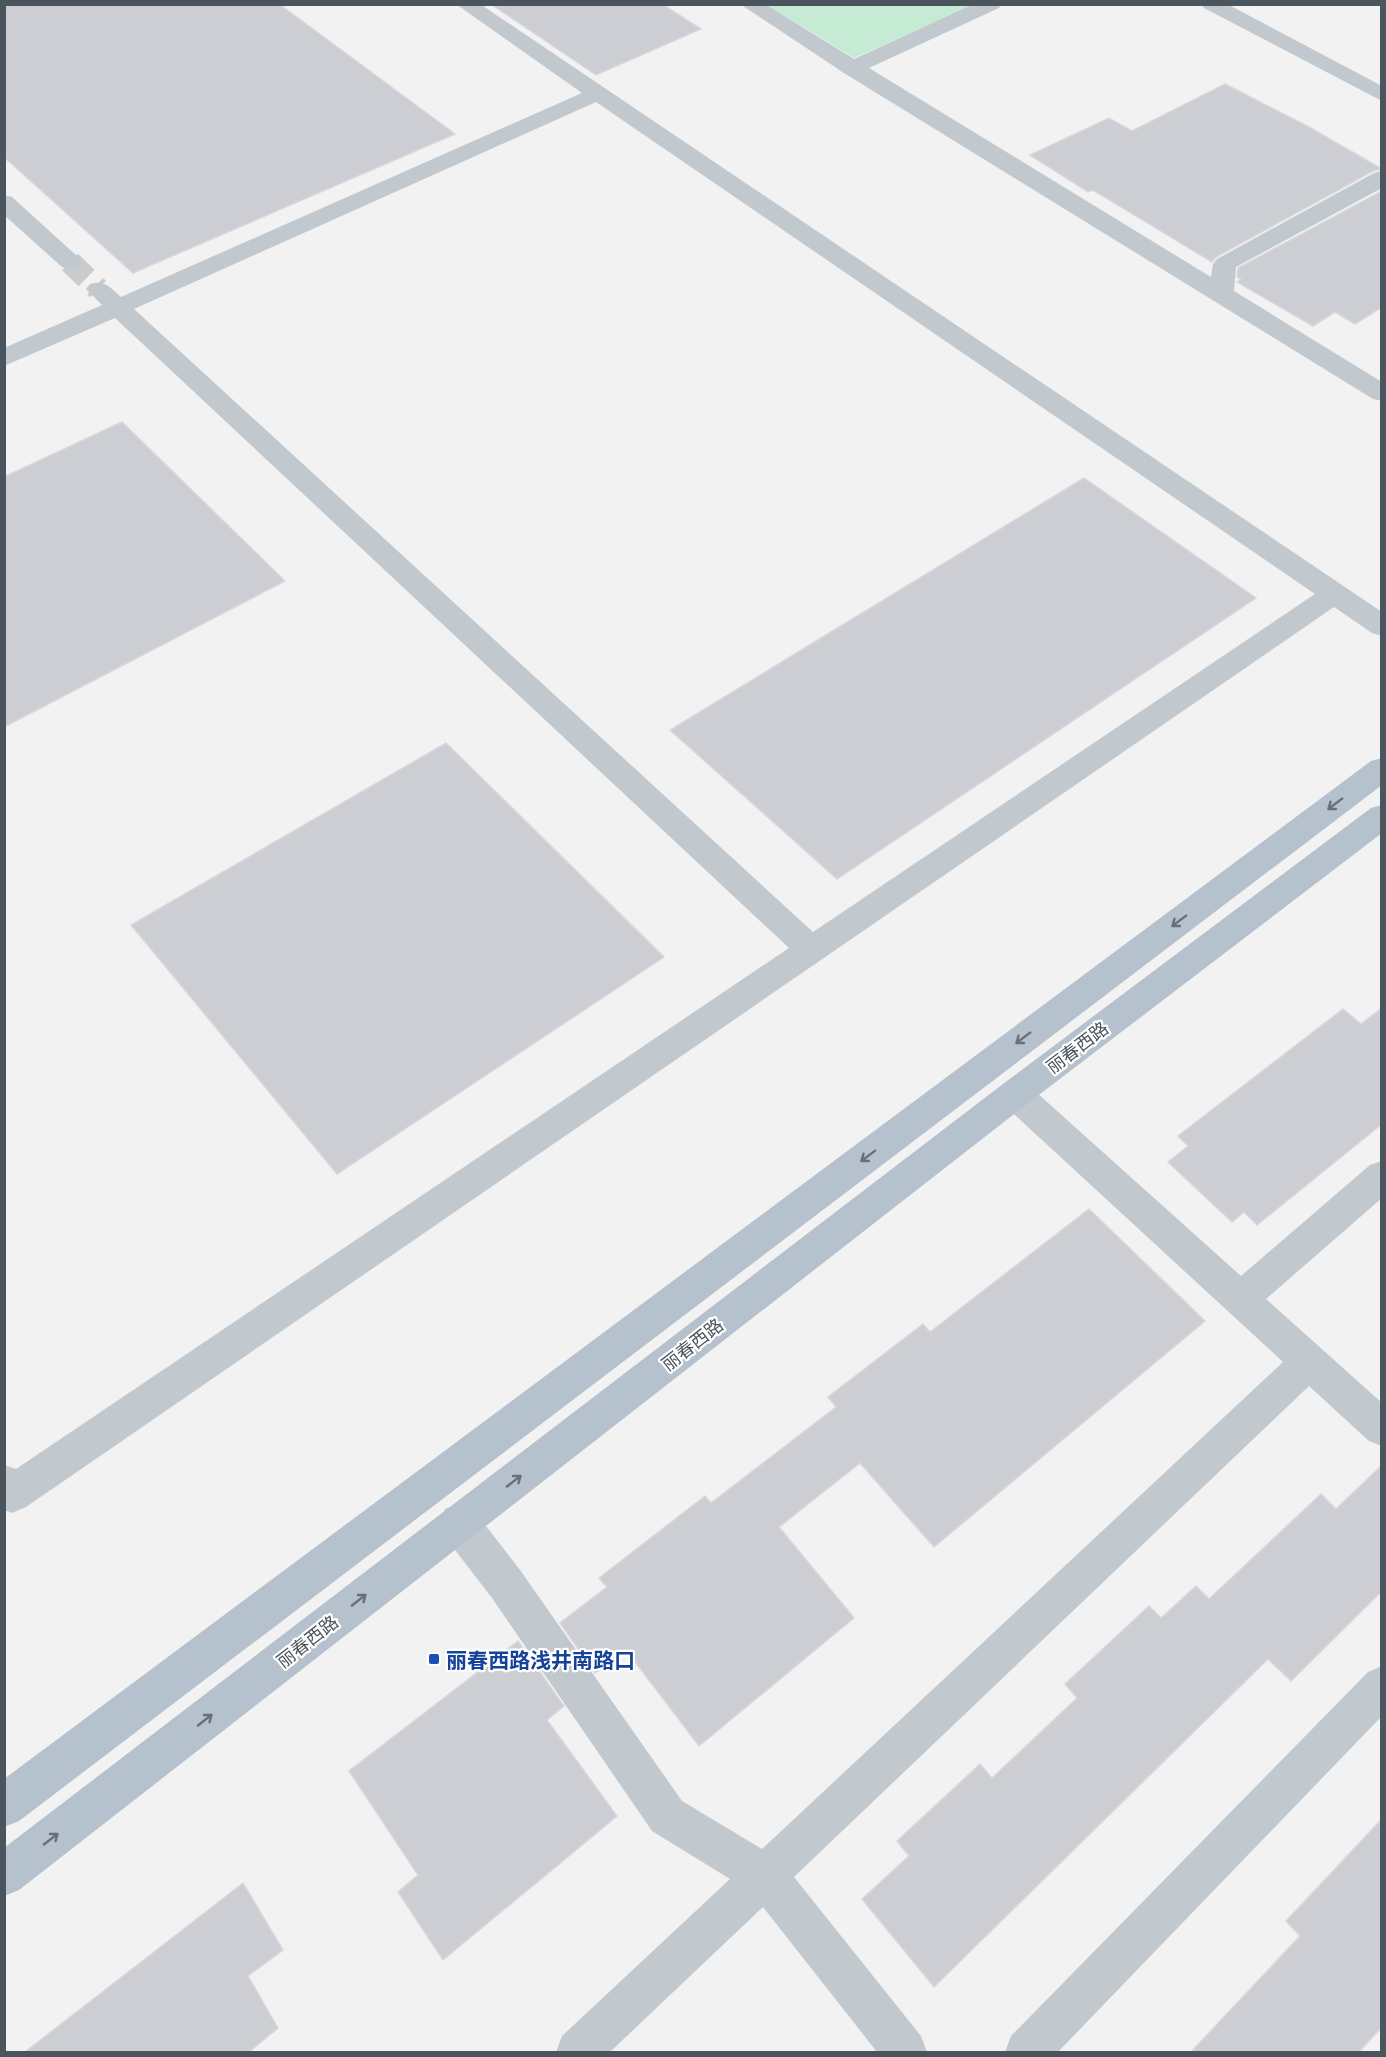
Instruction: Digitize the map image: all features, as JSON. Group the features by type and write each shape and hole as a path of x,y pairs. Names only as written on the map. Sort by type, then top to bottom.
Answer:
{"main road":[{"path":"4,1806 1382,768"},
{"name":"丽春西路","path":"4,1875 1015,1094 1382,816"}],"lane":[{"path":"466,4 1382,626"},
{"path":"750,4 1382,393"},
{"path":"852,68 992,4"},
{"path":"1211,4 1382,95"},
{"path":"4,358 597,94"},
{"path":"1221,295 1225,264 1382,178"},
{"path":"4,202 70,262"},
{"path":"98,289 811,949"},
{"path":"4,1483 12,1494 1334,594"},
{"path":"1015,1094 1382,1428"},
{"path":"1239,1300 1382,1176"},
{"path":"578,2052 1309,1362"},
{"path":"459,1523 506,1584 667,1816 765,1875 905,2052"},
{"path":"1027,2052 1382,1686"}],"green space":[{"path":"767,5 974,5 854,58"}],"building":[{"path":"4,4 279,4 455,134 133,273 4,157"},
{"path":"491,4 662,4 701,29 596,75"},
{"path":"1225,84 1309,127 1382,169 1373,171 1216,257 1212,262 1093,190 1088,192 1030,155 1109,118 1132,131"},
{"path":"1382,191 1382,307 1355,324 1335,312 1313,326 1237,282 1241,279 1237,277 1238,268"},
{"path":"122,422 285,581 4,727 4,477"},
{"path":"1084,478 1256,598 837,879 670,730"},
{"path":"446,743 664,957 337,1174 131,925"},
{"path":"1382,1008 1382,1124 1257,1225 1244,1212 1232,1222 1168,1162 1188,1146 1178,1136 1343,1009 1361,1024"},
{"path":"1089,1209 1205,1321 934,1547 860,1463 779,1527 854,1618 699,1746 626,1650 595,1673 560,1623 607,1587 599,1578 705,1496 711,1503 836,1407 828,1397 923,1324 930,1332"},
{"path":"1382,1465 1382,1591 1291,1681 1268,1659 934,1987 862,1899 909,1856 897,1841 980,1764 992,1778 1077,1698 1065,1684 1149,1606 1161,1618 1196,1586 1209,1599 1321,1494 1336,1509"},
{"path":"518,1641 564,1706 547,1720 617,1816 443,1960 398,1892 418,1875 349,1771"},
{"path":"1382,1819 1382,2027 1359,2052 1191,2052 1300,1936 1286,1921"},
{"path":"243,1883 283,1950 248,1976 278,2028 249,2052 25,2052"}],"tunnel":[{"path":"70,262 98,289"}],"place":[{"name":"丽春西路浅井南路口","path":"434,1659"}]}
